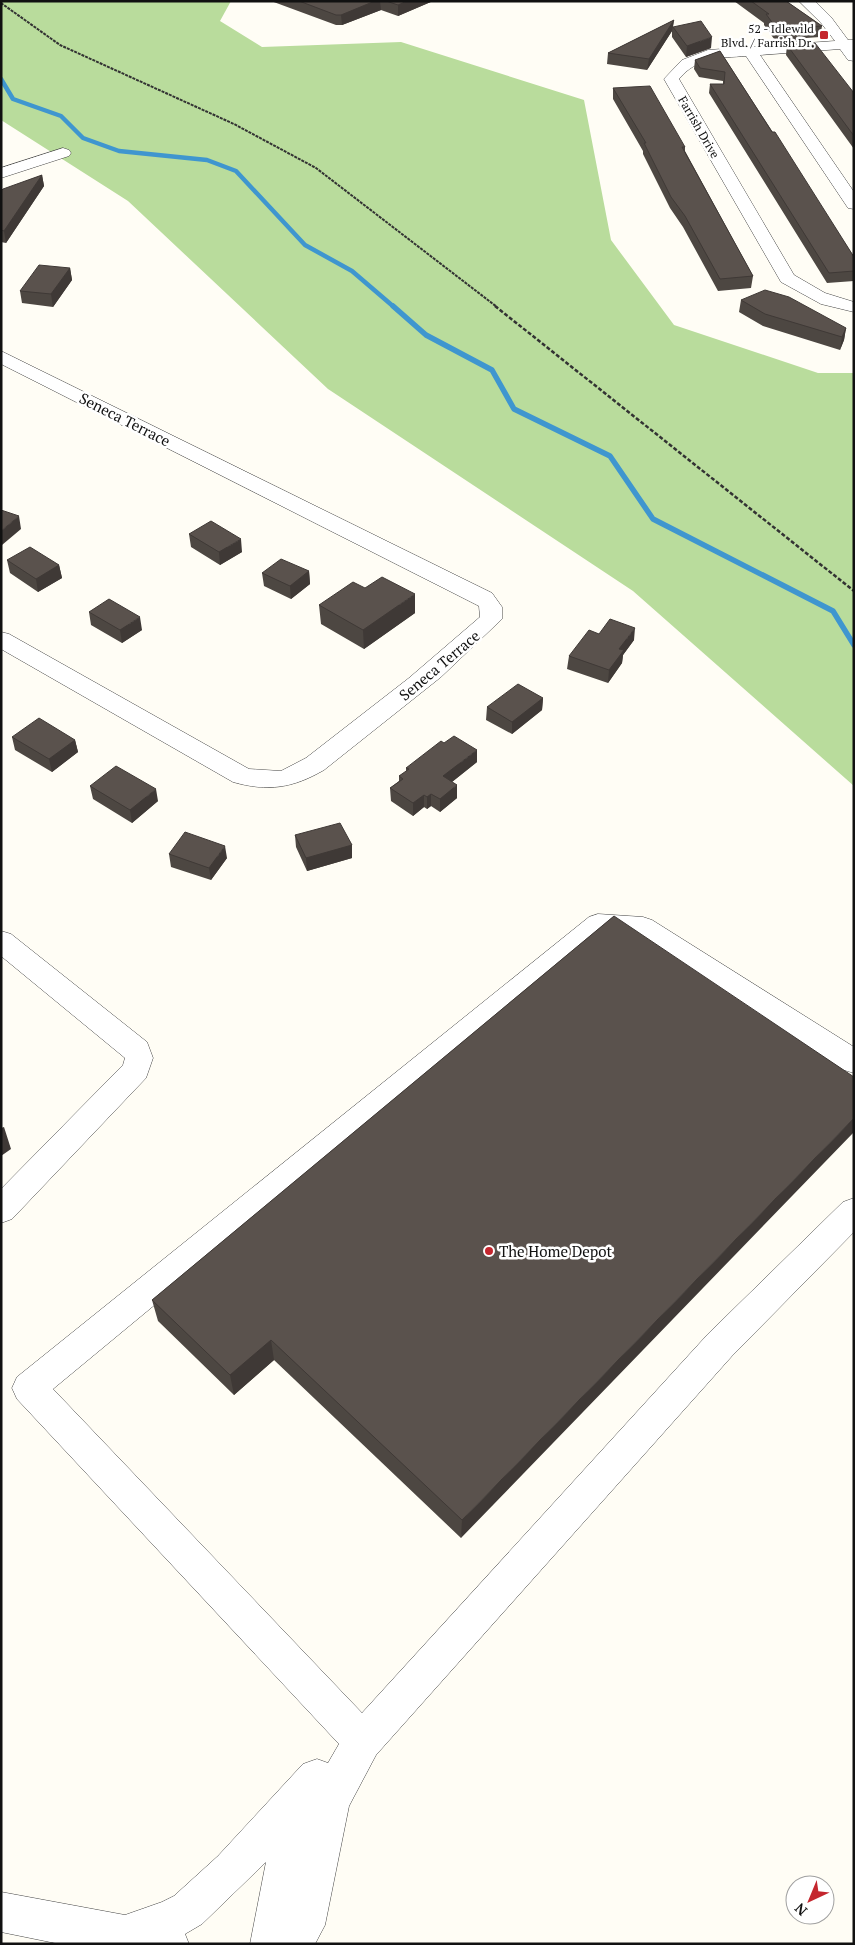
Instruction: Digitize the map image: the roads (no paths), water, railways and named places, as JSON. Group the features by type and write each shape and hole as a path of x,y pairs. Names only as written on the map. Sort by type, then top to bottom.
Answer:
{"street":[{"path":"806,1 815,8 851,49"},
{"name":"Farrish Drive","path":"851,49 750,51 708,54 692,59 677,70 671,78 787,278 809,293 841,306 854,307"},
{"path":"750,51 854,204"},
{"path":"1,172 63,153"},
{"name":"Seneca Terrace","path":"1,358 484,598 491,605 493,611 491,619 453,657 345,742 294,776 277,780 259,780 242,776 1,638"},
{"path":"362,1741 29,1388 598,924 643,927 854,1062"},
{"path":"1,941 137,1050 140,1058 136,1070 1,1210"},
{"path":"286,1944 304,1924 329,1806 337,1786 362,1741 577,1500 720,1345 854,1211"},
{"path":"124,1936 172,1919 188,1910 232,1870 344,1748 362,1741"},
{"path":"272,1944 290,1842 303,1805 317,1778"},
{"path":"1,1912 168,1944"}],"waterway":[{"path":"1,79 13,99 61,116 83,138 119,151 207,160 236,171 305,245 352,271 394,307"},
{"path":"393,306 426,335 492,370 514,409 610,456 653,519 833,611 854,645"}],"place":[{"name":"52 - Idlewild Blvd. / Farrish Dr.","path":"824,35"},
{"name":"The Home Depot","path":"489,1251"}]}
